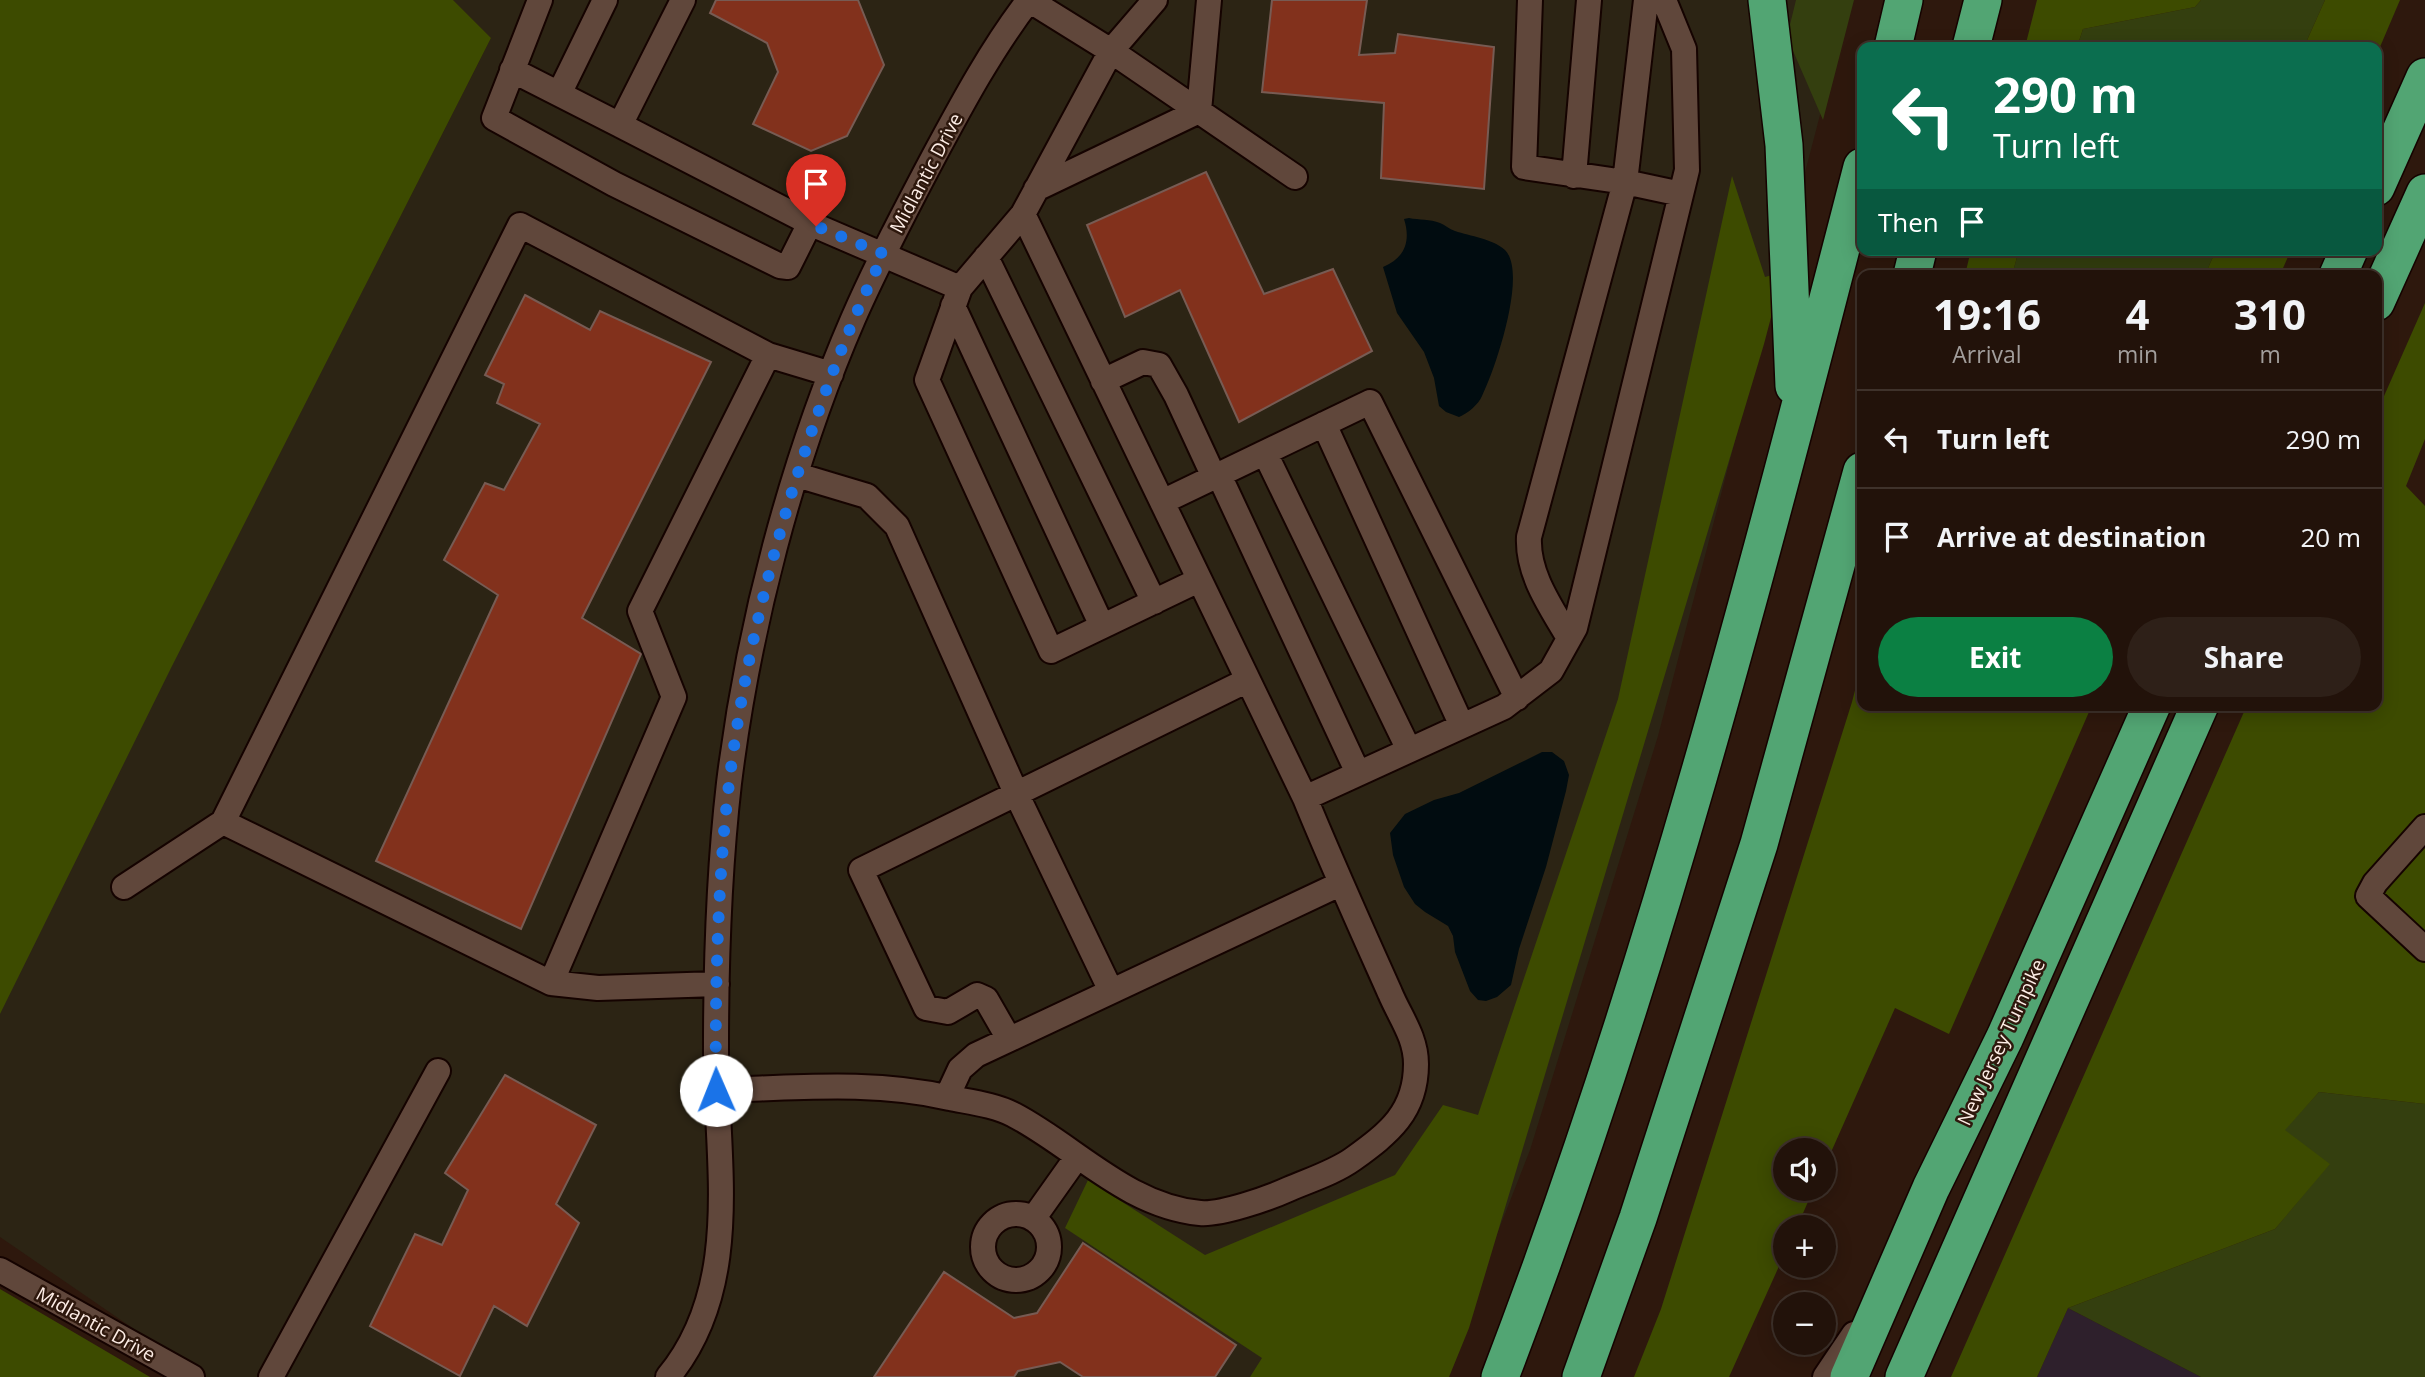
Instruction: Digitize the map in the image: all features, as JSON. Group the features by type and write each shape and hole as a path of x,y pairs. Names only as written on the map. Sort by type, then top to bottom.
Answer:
{"highway":[{"path":"1767,0 1784,145 1796,422"},
{"path":"1894,42 1905,0"},
{"path":"1972,42 1983,0"},
{"path":"2382,174 2425,77"},
{"path":"1500,1377 1559,1213 1661,906 1725,687 1857,186"},
{"path":"2382,289 2425,193"},
{"path":"1581,1377 1643,1205 1759,844 1857,489"},
{"name":"New Jersey Turnpike","path":"1849,1377 1931,1188 2006,1037 2149,711"},
{"path":"1904,1377 2197,711"}],"street":[{"path":"541,0 494,118 614,184 780,266 788,267 810,223"},
{"path":"559,94 606,0"},
{"path":"620,125 682,0"},
{"path":"1029,0 1111,51 1295,177"},
{"name":"Midlantic Drive","path":"680,1373 709,1302 719,1252 721,1212 716,1090 717,984 724,831 741,701 768,577 797,475 831,374 853,319 913,196 975,80 1029,0"},
{"path":"1155,0 1111,51 1023,214 956,297 927,380 1051,651 1199,580"},
{"path":"1199,111 1209,0"},
{"path":"1530,0 1524,167 1625,182 1681,194"},
{"path":"1573,176 1589,0"},
{"path":"1569,638 1542,591 1528,555 1529,537 1625,182 1646,0"},
{"path":"1305,798 1504,707 1551,671 1575,628 1687,170 1684,49 1664,0"},
{"path":"512,70 810,223 884,254 956,297 1102,626"},
{"path":"1036,189 1199,111"},
{"path":"716,1090 861,1085 947,1097 1011,1113 1129,1190 1166,1206 1203,1214 1264,1201 1348,1163 1376,1142 1408,1107 1416,1064 1413,1040 1340,884 1305,798 1023,214"},
{"path":"124,887 223,822 520,225 768,355 831,374"},
{"path":"986,257 1154,601"},
{"path":"551,983 674,697 640,611 768,355"},
{"path":"1103,381 1143,362 1159,365 1216,476 1358,774"},
{"path":"1162,502 1370,402 1517,698"},
{"path":"1324,424 1462,726"},
{"path":"1265,453 1409,750"},
{"path":"797,475 867,496 897,526 1016,793 1111,991"},
{"path":"1009,1039 986,999 976,995 947,1013 926,1008 861,870 1248,680"},
{"path":"223,822 551,983 598,988 717,984"},
{"path":"2425,827 2375,883 2368,896 2425,949"},
{"path":"947,1097 963,1064 976,1055 1340,884"},
{"path":"271,1377 438,1071"},
{"path":"1033,1219 1077,1157"},
{"path":"1825,1377 1896,1269"},
{"name":"Midlantic Drive","path":"0,1270 192,1377"}],"shaded area":[{"path":"453,0 1850,0 1658,736 1530,1150 1441,1377 204,1377 0,1237 0,1003 491,38"},
{"path":"1404,219 1436,222 1494,243 1505,250 1511,262 1513,279 1507,322 1488,383 1480,399 1466,414 1459,417 1439,406 1434,378 1424,352 1397,313 1383,267 1401,254 1407,235"},
{"path":"1542,752 1552,752 1564,761 1569,775 1566,791 1546,867 1519,949 1511,985 1497,997 1486,1001 1478,1000 1470,991 1448,926 1415,904 1404,887 1393,855 1390,833 1405,814 1434,800 1459,793"},
{"path":"2068,1308 2201,1377 2037,1377"}],"green space":[{"path":"0,0 453,0 491,38 171,668 0,1014"},
{"path":"1796,0 1854,0 1823,120 1787,37"},
{"path":"2037,0 2201,0 2195,7 2083,29 2079,42 2026,42"},
{"path":"2201,0 2325,0 2306,42 2079,42 2083,29 2195,7"},
{"path":"2325,0 2400,0 2382,42 2306,42"},
{"path":"1732,176 1765,277 1783,272 1764,344 1469,1328 1449,1377 1250,1377 1262,1358 1065,1228 1088,1180 1205,1255 1395,1175 1443,1105 1478,1115 1618,699"},
{"path":"1970,256 2017,256 2013,270 1966,270"},
{"path":"2017,256 2213,256 2207,270 2013,270"},
{"path":"2213,256 2288,256 2282,270 2207,270"},
{"path":"2425,303 2425,439 2406,486 2425,506 2425,1104 2319,1092 2285,1130 2330,1164 2275,1229 2068,1308 2037,1377 1951,1377 2244,711 2382,711 2382,401"},
{"path":"1857,682 1857,711 2089,711 1949,1034 1895,1008 1836,1141 1836,1138 1773,1138 1773,1201 1808,1201 1802,1215 1773,1215 1774,1278 1729,1377 1634,1377 1661,1309"},
{"path":"2319,1092 2425,1104 2425,1377 2201,1377 2068,1308 2275,1229 2329,1164 2284,1130"},
{"path":"0,1289 150,1377 0,1377"}],"building":[{"path":"716,0 858,0 884,65 847,136 811,151 753,124 778,72 767,43 710,13"},
{"path":"1272,0 1367,0 1359,55 1395,53 1398,34 1494,47 1484,189 1381,178 1384,103 1262,92"},
{"path":"1206,172 1264,294 1333,269 1372,351 1239,422 1180,290 1125,317 1087,225"},
{"path":"525,295 590,330 600,311 711,362 582,618 641,654 521,929 376,861 498,595 444,560 485,483 504,490 540,424 497,403 504,384 485,375"},
{"path":"505,1075 596,1125 556,1204 579,1223 527,1326 494,1306 460,1376 370,1326 415,1234 442,1245 468,1190 445,1173"},
{"path":"1083,1243 1236,1345 1215,1377 1083,1377 1060,1362 1018,1371 1014,1377 874,1377 944,1272 1014,1318 1037,1313"}],"route":[{"path":"716,1090 717,963 724,831 734,744 749,659 780,533 813,425 853,319 884,254 816,226"}]}
